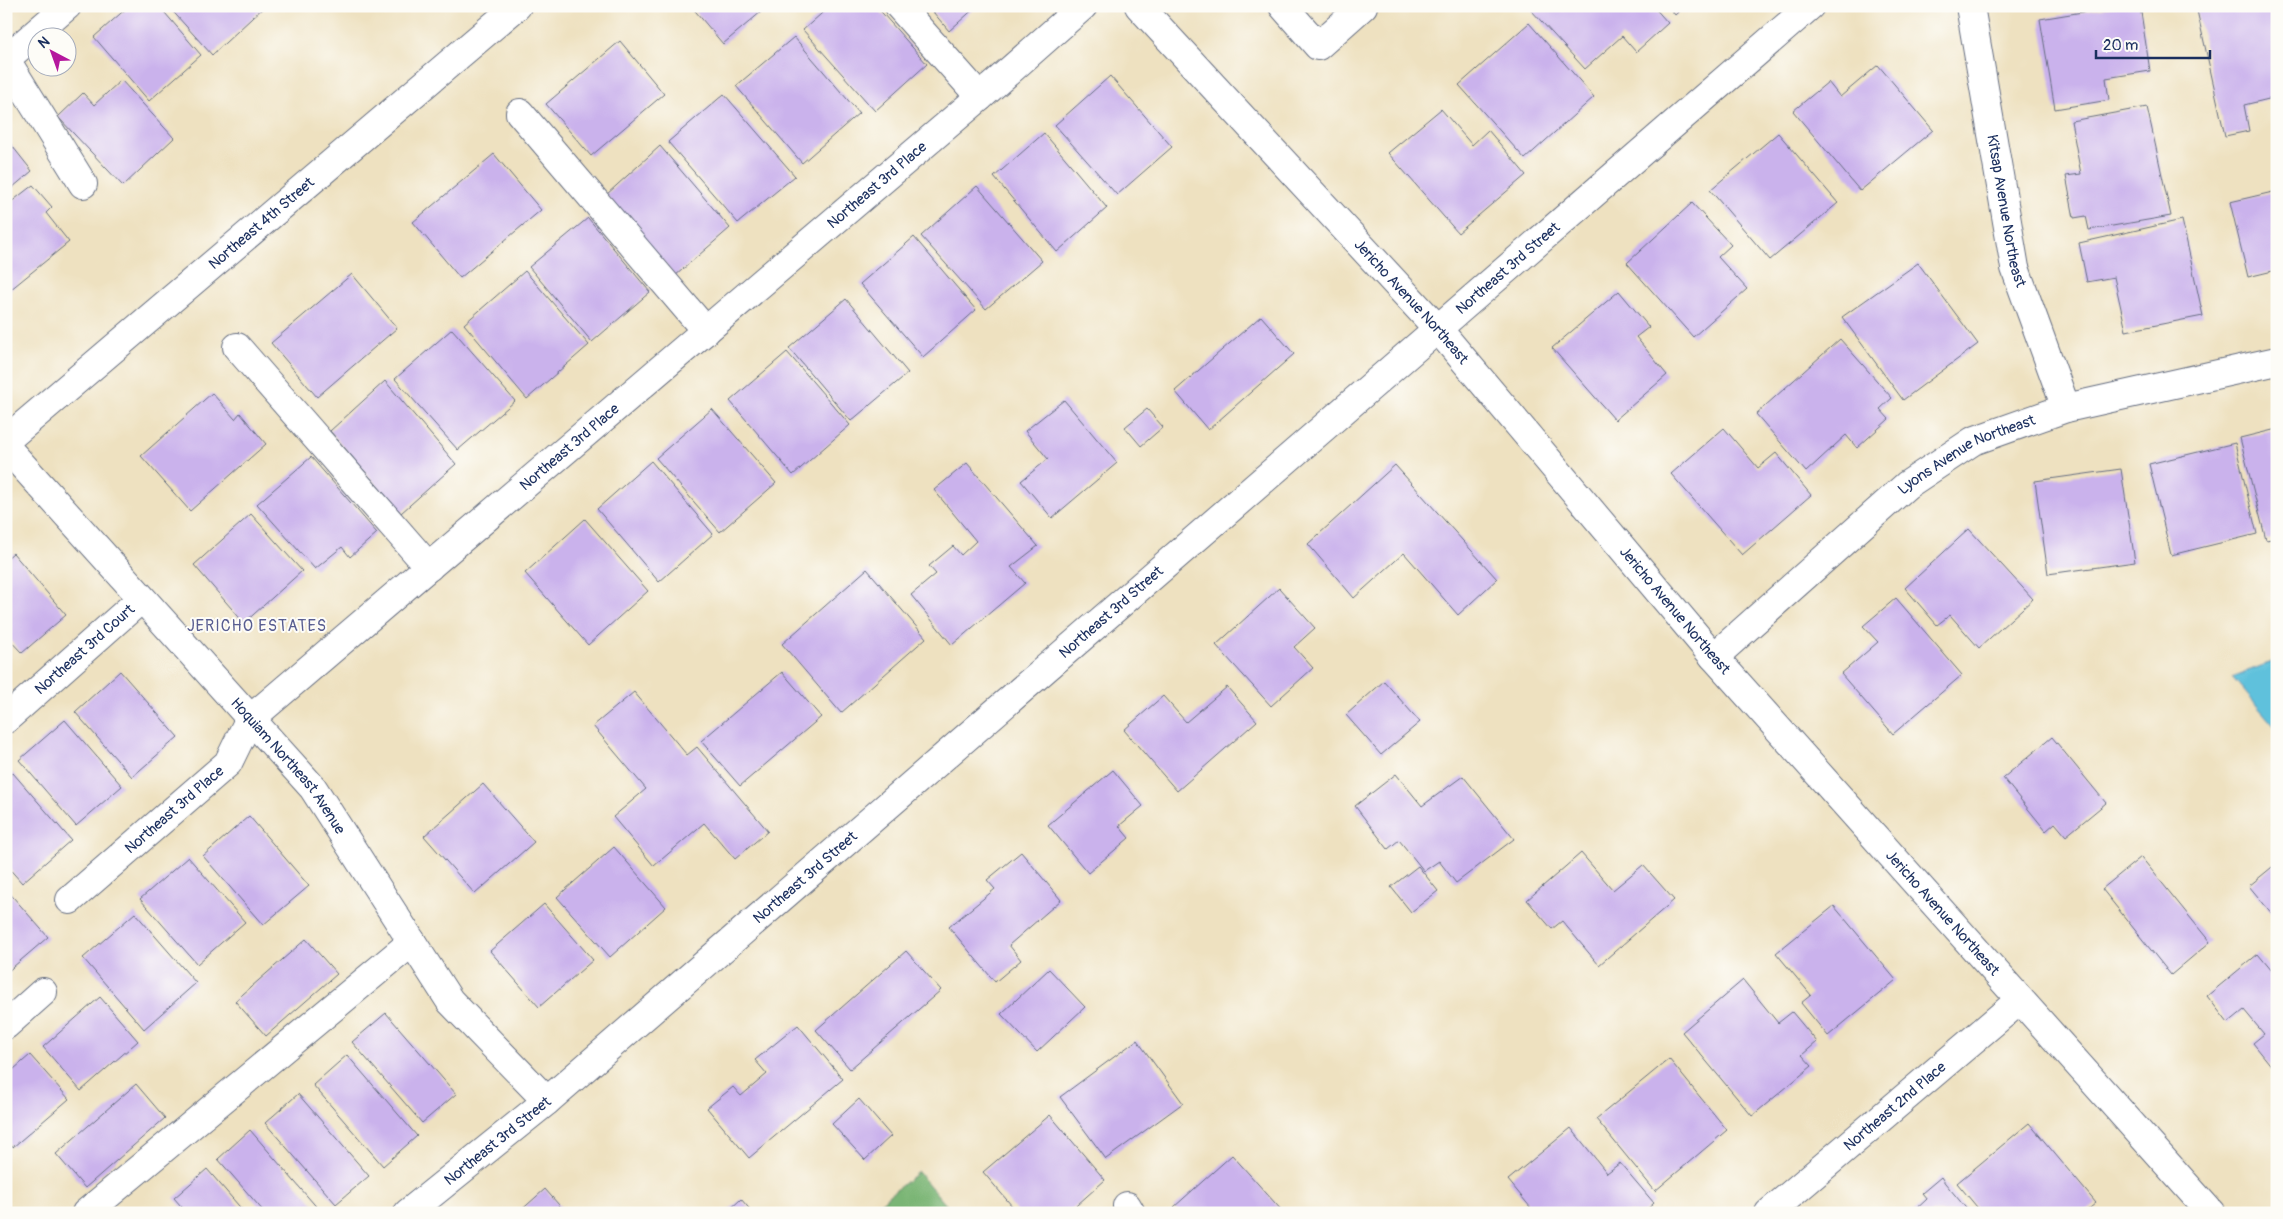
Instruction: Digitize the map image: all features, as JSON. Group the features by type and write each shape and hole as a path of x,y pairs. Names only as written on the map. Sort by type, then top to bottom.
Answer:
{"street":[{"path":"67,6 6,60 83,184"},
{"name":"Northeast 4th Street","path":"6,440 517,6"},
{"path":"899,6 980,97"},
{"name":"Northeast 3rd Place","path":"70,900 228,763 250,720 980,97 1083,6"},
{"name":"Jericho Avenue Northeast","path":"1139,6 1437,328 1714,658 2210,1213"},
{"path":"1283,6 1318,46 1363,6"},
{"name":"Northeast 3rd Street","path":"408,1213 547,1101 1810,6"},
{"name":"Kitsap Avenue Northeast","path":"1970,6 2016,268 2066,408"},
{"path":"520,113 706,331"},
{"path":"237,347 429,567"},
{"name":"Lyons Avenue Northeast","path":"1714,658 1907,485 1973,440 2066,408 2277,360"},
{"name":"Hoquiam Northeast Avenue","path":"6,447 312,788 450,1001 547,1101"},
{"name":"Northeast 3rd Court","path":"6,719 142,599"},
{"path":"86,1213 412,942"},
{"path":"6,1025 43,992"},
{"name":"Northeast 2nd Place","path":"1769,1213 2020,1000"}],"green space":[{"path":"918,1172 953,1213 868,1213"}],"water":[{"path":"2277,660 2277,729 2232,677"}],"building":[{"path":"129,6 159,6 201,55 149,101 94,37"},
{"path":"168,6 265,6 212,55"},
{"path":"691,6 768,6 723,44"},
{"path":"830,6 876,6 927,64 875,111 803,30"},
{"path":"928,6 977,6 949,31"},
{"path":"1535,6 1653,6 1668,23 1636,52 1622,36 1585,69 1531,10"},
{"path":"1668,6 1685,6 1675,15"},
{"path":"2119,6 2140,6 2150,71 2106,78 2109,100 2055,109 2040,19"},
{"path":"2196,6 2277,6 2277,97 2244,105 2249,131 2225,136"},
{"path":"1529,23 1594,97 1525,159 1459,85"},
{"path":"794,37 859,113 802,163 736,86"},
{"path":"620,41 664,94 591,156 546,104"},
{"path":"1878,65 1933,130 1860,191 1793,111 1828,82 1840,97"},
{"path":"1110,76 1172,147 1117,195 1055,125"},
{"path":"121,80 174,138 123,186 58,117 83,93 94,105"},
{"path":"724,94 795,176 738,223 668,142"},
{"path":"2147,107 2171,216 2089,230 2086,216 2074,218 2066,176 2081,174 2071,121"},
{"path":"1441,109 1472,145 1488,130 1526,175 1458,233 1388,153"},
{"path":"1044,133 1107,208 1057,252 994,177"},
{"path":"1778,133 1838,203 1770,260 1710,190"},
{"path":"9,142 32,171 6,193 6,144"},
{"path":"660,146 730,228 675,276 606,195"},
{"path":"494,154 541,210 460,278 413,222"},
{"path":"33,185 52,207 46,213 69,242 10,290 6,285 6,206"},
{"path":"977,186 1042,261 986,309 921,236"},
{"path":"2277,191 2277,270 2248,277 2230,202"},
{"path":"1692,203 1731,245 1718,257 1747,289 1693,337 1627,263"},
{"path":"588,218 650,292 592,342 529,267"},
{"path":"2182,220 2203,316 2126,331 2114,277 2087,282 2079,243"},
{"path":"914,237 976,310 923,357 860,284"},
{"path":"1918,263 1978,344 1903,400 1842,317"},
{"path":"525,271 589,345 527,399 464,324"},
{"path":"352,274 397,328 317,397 271,343"},
{"path":"1619,291 1649,327 1636,337 1667,375 1615,420 1552,348"},
{"path":"846,299 908,373 851,421 789,348"},
{"path":"1261,316 1294,354 1208,430 1175,391"},
{"path":"452,329 515,401 458,450 395,379"},
{"path":"1840,339 1892,398 1880,409 1889,419 1857,448 1846,435 1806,472 1756,414"},
{"path":"787,352 850,425 793,475 730,401"},
{"path":"385,381 456,464 401,513 330,431"},
{"path":"212,393 235,419 240,413 266,444 190,511 141,456"},
{"path":"1064,400 1117,463 1052,518 1021,481 1048,459 1025,431"},
{"path":"712,409 776,483 720,532 656,458"},
{"path":"1147,409 1163,427 1141,446 1125,427"},
{"path":"1724,428 1758,468 1776,453 1811,495 1742,555 1671,474"},
{"path":"2277,429 2277,538 2266,540 2240,438"},
{"path":"2235,443 2257,534 2171,555 2149,464"},
{"path":"311,457 377,533 350,557 342,547 315,569 257,504"},
{"path":"651,461 713,534 659,582 597,509"},
{"path":"967,463 1038,546 1011,567 1025,583 952,645 911,595 936,574 929,566 953,546 961,555 976,541 934,490"},
{"path":"1395,465 1497,579 1458,615 1404,553 1354,598 1308,544"},
{"path":"2121,469 2135,562 2048,574 2035,481"},
{"path":"251,514 302,571 244,623 194,565"},
{"path":"585,519 648,591 588,645 525,573"},
{"path":"1969,529 2033,599 1979,648 1950,615 1937,625 1905,588"},
{"path":"13,553 66,615 22,653 6,636 6,559"},
{"path":"867,569 926,638 841,713 782,644"},
{"path":"1279,588 1315,628 1294,647 1313,668 1271,706 1216,645"},
{"path":"1896,598 1962,675 1893,734 1841,674 1878,642 1863,626"},
{"path":"120,671 178,737 132,777 75,712"},
{"path":"782,672 821,717 740,786 701,741"},
{"path":"1384,681 1420,722 1381,755 1346,715"},
{"path":"1227,687 1257,721 1177,791 1124,730 1163,696 1186,722"},
{"path":"634,692 687,755 697,747 768,831 735,859 704,823 654,866 613,817 646,789 593,726"},
{"path":"65,720 122,786 76,826 19,760"},
{"path":"2052,737 2106,803 2066,836 2055,823 2046,831 2003,778"},
{"path":"1113,770 1143,806 1119,826 1129,838 1088,873 1048,825"},
{"path":"13,773 71,840 22,883 6,865 6,779"},
{"path":"1396,774 1422,806 1463,776 1514,839 1456,883 1439,861 1424,871 1399,840 1388,849 1355,806"},
{"path":"483,784 534,842 475,894 424,836"},
{"path":"249,816 309,886 263,925 203,856"},
{"path":"614,847 666,907 610,957 557,897"},
{"path":"1021,852 1061,900 1009,945 1021,960 995,982 949,927 995,889 987,880"},
{"path":"1581,853 1613,890 1643,865 1674,900 1599,965 1562,921 1552,929 1527,900"},
{"path":"188,857 245,922 197,964 140,899"},
{"path":"2141,857 2210,942 2171,975 2102,889"},
{"path":"2277,863 2277,912 2273,915 2249,886"},
{"path":"1418,866 1438,891 1411,912 1391,887"},
{"path":"6,889 48,937 6,973"},
{"path":"544,904 593,960 539,1007 490,951"},
{"path":"1834,906 1896,980 1828,1036 1801,1003 1811,995 1776,953"},
{"path":"135,913 196,983 144,1029 83,958"},
{"path":"306,939 337,974 266,1036 235,1001"},
{"path":"906,951 941,990 850,1069 816,1030"},
{"path":"2258,954 2277,977 2277,1073 2253,1043 2264,1034 2244,1010 2228,1023 2207,996"},
{"path":"1049,969 1085,1007 1037,1052 1001,1014"},
{"path":"1743,980 1778,1023 1792,1012 1817,1042 1802,1055 1812,1066 1752,1116 1682,1032"},
{"path":"100,997 138,1041 81,1091 43,1047"},
{"path":"386,1013 456,1094 422,1123 352,1042"},
{"path":"798,1025 843,1079 749,1158 707,1108 733,1087 741,1096 767,1074 755,1060"},
{"path":"1137,1040 1183,1103 1106,1159 1060,1097"},
{"path":"30,1055 69,1099 13,1147 6,1140 6,1076"},
{"path":"347,1055 417,1136 383,1166 313,1085"},
{"path":"1669,1059 1727,1130 1655,1191 1596,1119"},
{"path":"136,1084 165,1118 85,1188 56,1154"},
{"path":"298,1094 369,1176 336,1204 265,1123"},
{"path":"859,1099 891,1136 865,1160 832,1124"},
{"path":"1050,1115 1105,1180 1068,1213 1018,1213 983,1172"},
{"path":"2029,1123 2096,1203 2084,1213 2007,1213 2005,1210 2002,1213 1982,1213 1957,1183"},
{"path":"1571,1128 1607,1173 1620,1163 1654,1203 1643,1213 1535,1213 1508,1180"},
{"path":"250,1130 320,1211 318,1213 265,1213 218,1159"},
{"path":"1232,1155 1284,1213 1180,1213 1174,1207"},
{"path":"207,1169 245,1213 187,1213 174,1198"},
{"path":"1941,1177 1970,1213 1912,1213 1927,1199 1922,1193"},
{"path":"545,1189 566,1213 518,1213"},
{"path":"741,1199 753,1213 726,1213"}],"district":[{"name":"JERICHO ESTATES","path":"257,626"}]}
